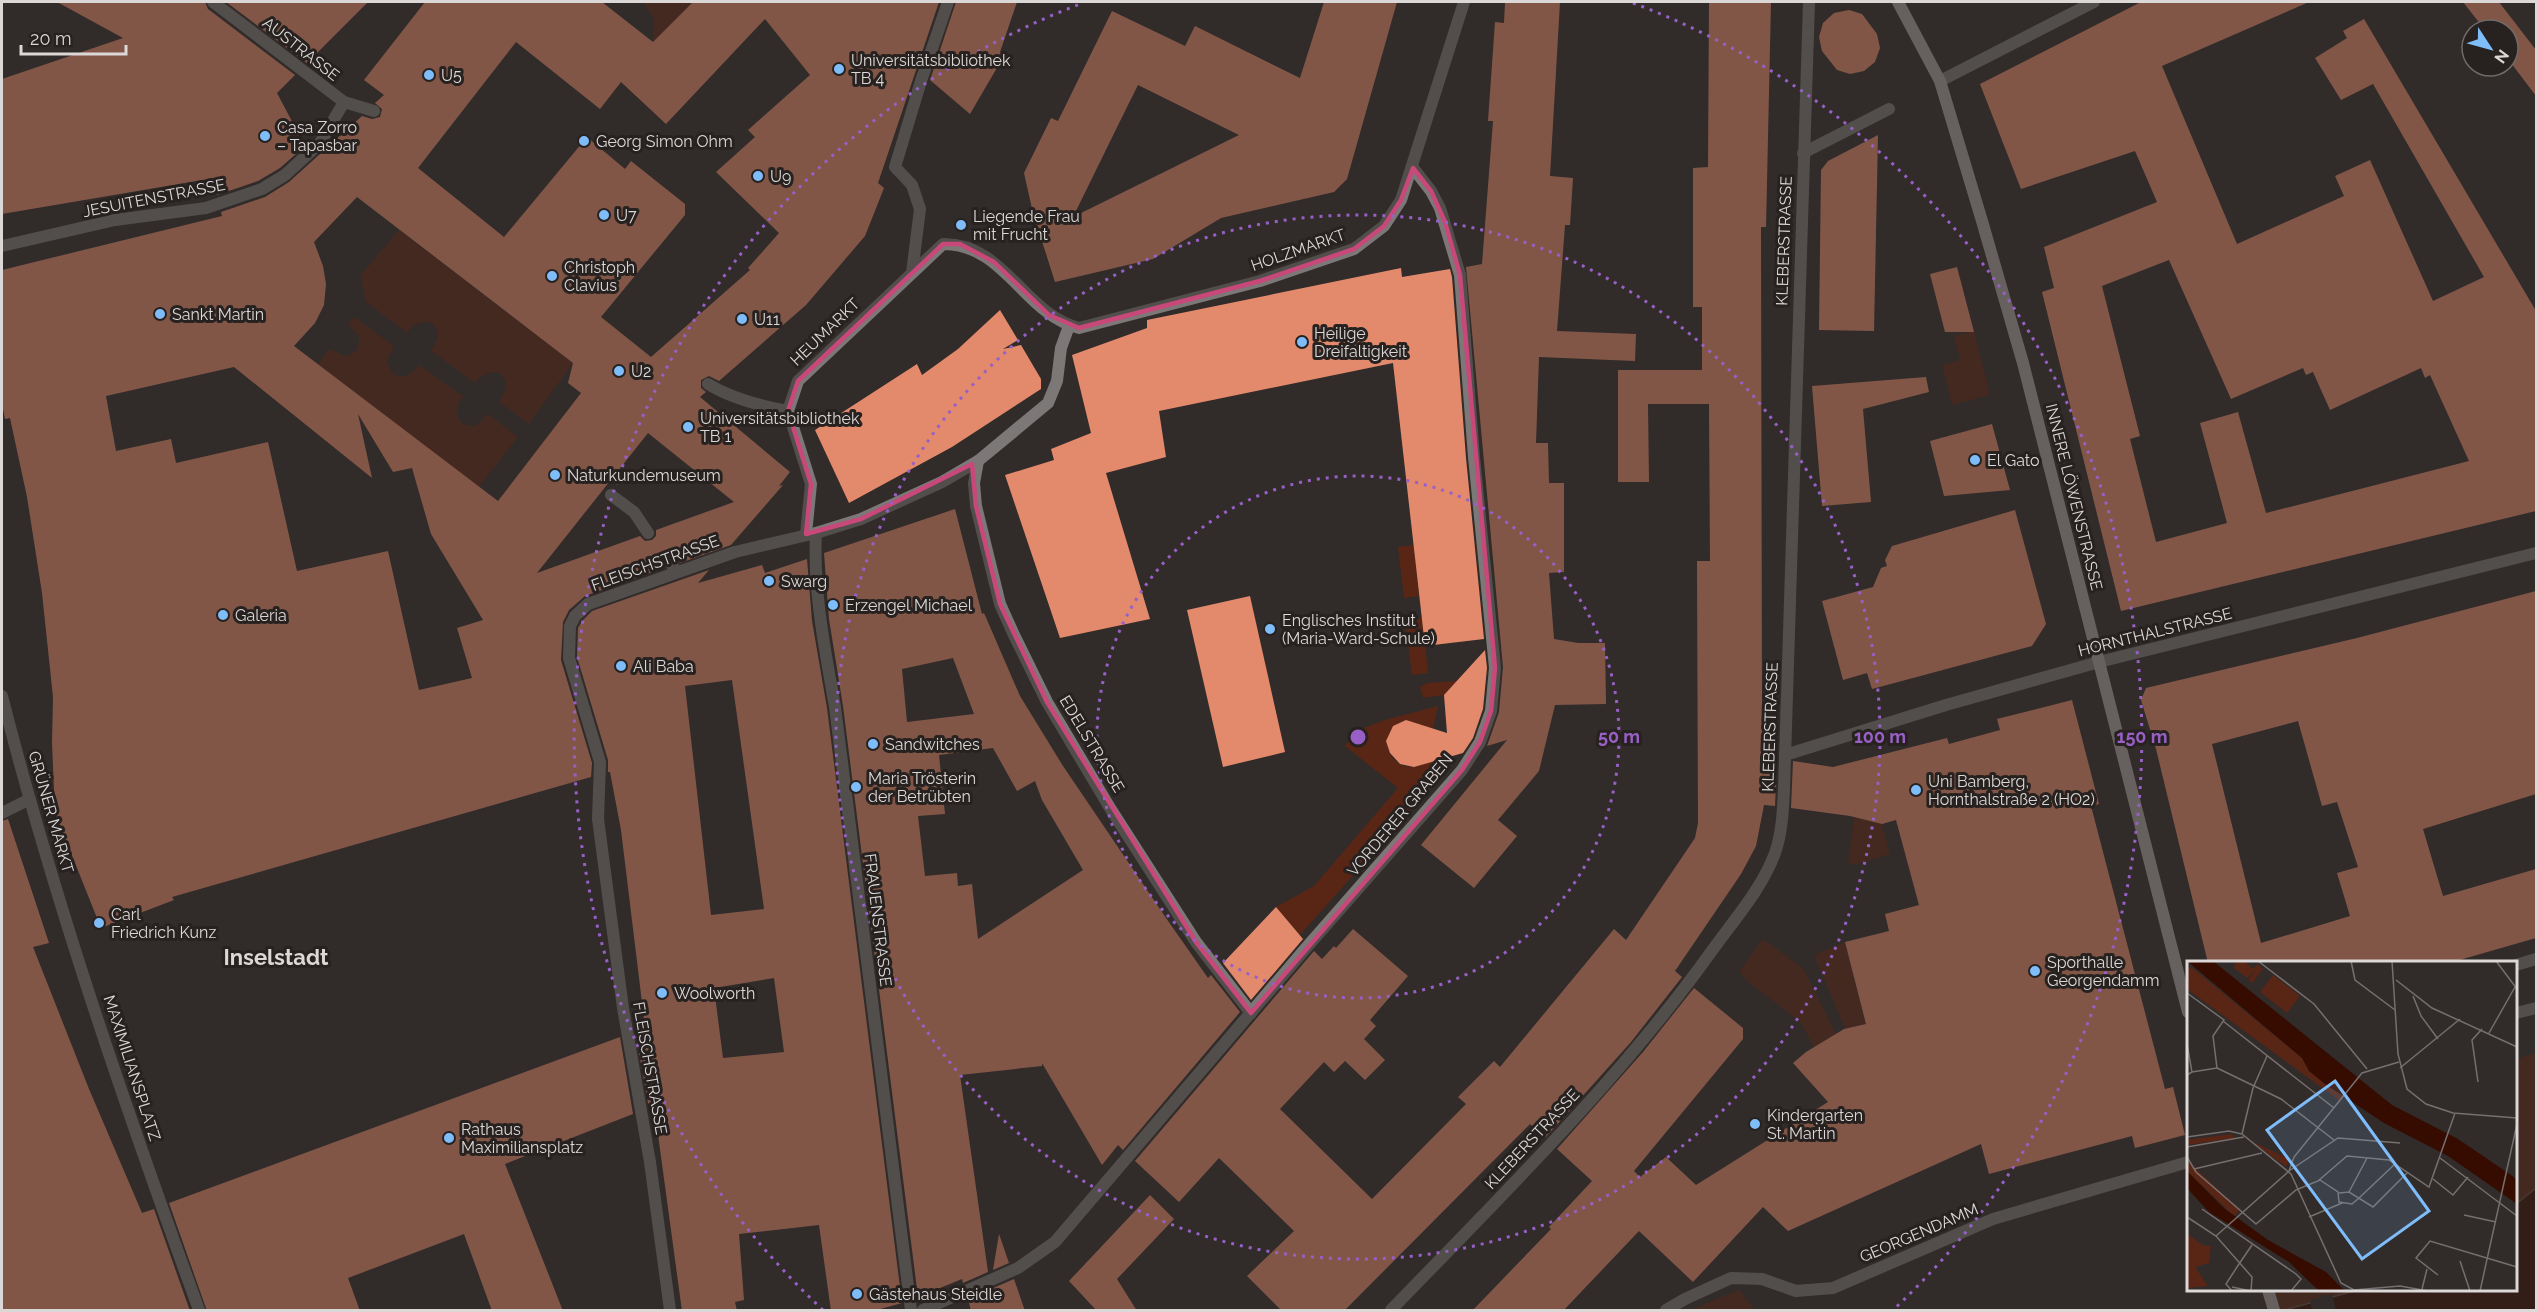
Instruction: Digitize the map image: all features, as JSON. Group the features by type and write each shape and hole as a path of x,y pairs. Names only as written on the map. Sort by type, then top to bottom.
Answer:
{"street":[{"name":"AUSTRASSE","path":"213,2 344,102 374,111"},
{"path":"912,273 920,208 912,185 895,167 948,2"},
{"name":"HOLZMARKT","path":"1069,326 1090,327 1260,280 1354,249 1384,226 1401,200 1413,168 1464,2"},
{"name":"KLEBERSTRASSE","path":"1391,1311 1556,1141 1628,1060 1689,982 1759,885 1774,854 1781,826 1785,755 1809,2"},
{"name":"INNERE LÖWENSTRASSE","path":"1898,2 1940,81 2023,363 2187,1008"},
{"path":"1940,81 2094,2"},
{"name":"JESUITENSTRASSE","path":"2,246 115,220 206,208 262,189 285,175 320,143 344,102"},
{"path":"1803,153 1889,109"},
{"name":"VORDERER GRABEN","path":"923,1311 1018,1268 1055,1242 1306,948 1462,770 1480,742 1491,711 1496,668 1474,457 1460,275 1440,208 1431,191 1413,168"},
{"name":"HEUMARKT","path":"788,411 798,381 943,244 960,244 994,262 1049,315 1069,326"},
{"name":"FLEISCHSTRASSE","path":"670,1311 650,1162 623,1008 598,819 600,762 569,658 570,626 575,616 588,604 735,552 861,519 942,482 978,461 1048,403 1057,381 1061,348 1069,326"},
{"path":"708,384 720,391 756,404 788,411 812,484 811,533"},
{"name":"EDELSTRASSE","path":"978,461 974,483 976,506 1000,604 1047,702 1116,817 1196,942 1251,1013"},
{"path":"611,495 634,512 648,533"},
{"name":"FRAUENSTRASSE","path":"811,533 823,637 835,707 910,1311"},
{"name":"HORNTHALSTRASSE","path":"1785,755 1946,705 2099,662 2536,553"},
{"path":"669,561 677,572"},
{"name":"GRÜNER MARKT","path":"2,696 28,800 71,937"},
{"path":"2,813 28,800"},
{"name":"MAXIMILIANSPLATZ","path":"71,937 162,1209 199,1311"},
{"path":"2517,965 2536,959"},
{"path":"2517,1013 2536,1008"},
{"name":"GEORGENDAMM","path":"1666,1311 1684,1299 1731,1278 1762,1279 1796,1291 1833,1288 1993,1219 2187,1162"},
{"path":"2268,1291 2274,1311"}],"highlighted area":[{"path":"1413,168 1431,191 1445,222 1460,275 1495,668 1491,711 1480,742 1462,770 1251,1013 1196,942 1047,702 1000,604 976,506 972,464 861,519 806,534 811,484 788,411 798,381 943,244 960,244 994,262 1049,315 1079,328 1260,281 1354,249 1384,226 1401,200"}],"shaded area":[{"path":"643,2 693,2 653,42 653,18"},
{"path":"399,230 573,363 529,424 499,402 506,388 505,381 498,373 484,375 475,383 431,351 438,337 437,330 430,323 416,325 407,333 366,302 360,276"},
{"path":"354,317 394,346 387,362 393,374 408,375 419,365 463,396 457,413 458,418 465,425 477,425 488,414 518,437 479,487 318,364 329,349 345,356 357,349 358,335 348,325"},
{"path":"1974,331 1990,395 1952,405 1942,365 1960,360 1954,336"},
{"path":"1414,545 1419,596 1404,598 1398,547"},
{"path":"1422,618 1428,673 1412,675 1405,620"},
{"path":"1473,680 1476,684 1451,687 1444,695 1423,698 1420,687 1427,683"},
{"path":"1438,706 1431,736 1406,720 1393,727 1388,746 1396,761 1402,765 1410,767 1419,765 1428,758 1442,775 1300,935 1276,907 1314,886 1398,788 1345,746 1358,730 1385,720"},
{"path":"1854,817 1882,824 1890,854 1857,864 1848,864"},
{"path":"1763,939 1803,968 1836,1034 1814,1047 1800,1022 1748,982 1739,971"},
{"path":"1845,942 1866,1024 1845,1029 1814,955"},
{"path":"2536,1053 2536,1188 2517,1203 2517,1094 2517,1059"},
{"path":"2536,1188 2536,1310 2284,1310 2354,1291 2517,1291 2517,1203"},
{"path":"1739,1290 1755,1310 1690,1310"},
{"path":"2261,1291 2354,1291 2284,1310 2267,1310"}],"pier":[{"path":"2332,1294 2336,1310 2312,1310 2310,1300"}],"building":[{"path":"57,2 205,2 208,9 295,75 277,93 305,146 280,168 258,181 217,195 214,178 2,214 2,79 123,38"},
{"path":"226,2 368,2 307,63"},
{"path":"425,2 602,2 653,42 693,2 939,2 878,183 884,188 865,236 806,305 719,381 709,376 701,380 701,388 706,392 700,397 790,472 779,486 783,485 731,545 680,563 673,554 665,554 661,561 664,568 585,596 569,610 563,622 561,660 592,763 591,777 172,897 174,900 101,928 55,813 53,697 42,593 27,497 10,418 5,419 2,404 2,270 222,216 221,212 265,197 289,182 362,116 372,119 380,117 382,109 375,103 384,95 364,80","holes":["765,19 810,75 748,130 755,137 716,172 779,233 748,268 750,270 651,357 601,317 685,215 685,204 631,161 625,169 587,137 504,237 418,168 516,42 600,109 621,82 666,124","357,197 573,363 568,383 581,393 498,501 294,346 315,323 324,305 326,284 323,266 314,242","234,367 372,478 358,414 393,472 412,468 431,534 483,620 457,628 472,678 419,690 388,551 297,571 268,442 176,463 171,439 116,451 106,396","648,433 734,502 656,530 656,536 652,540 645,541 640,536 537,573"]},
{"path":"956,2 1017,2 1000,52 1005,54 970,114 930,80"},
{"path":"1324,2 1397,2 1347,179 1334,192 1221,218 1153,259 1055,282 1033,213 1024,173 1051,118 1058,121 1112,11 1185,46 1195,26 1300,78","holes":["1138,85 1239,135 1073,217"]},
{"path":"1505,2 1560,2 1550,176 1573,178 1570,225 1565,225 1557,331 1636,334 1635,361 1539,357 1536,443 1548,443 1549,483 1564,483 1564,572 1549,573 1554,639 1578,643 1605,643 1606,704 1555,705 1539,771 1498,820 1517,836 1474,888 1421,845 1507,740 1487,746 1499,712 1503,667 1466,267 1482,264 1493,121 1488,121 1495,22 1504,23"},
{"path":"1709,2 1771,2 1766,227 1761,227 1762,708 1763,757 1777,759 1775,806 1764,805 1756,846 1741,874 1675,971 1682,977 1631,1042 1545,1138 1530,1124 1344,1311 1282,1311 1247,1276 1294,1231 1219,1158 1179,1202 1135,1161 1314,951 1322,959 1334,946 1336,948 1353,929 1408,976 1370,1020 1376,1026 1364,1039 1385,1060 1365,1080 1345,1061 1334,1072 1324,1062 1280,1109 1372,1199 1466,1104 1458,1097 1494,1061 1500,1067 1614,929 1626,940 1695,838 1698,823 1697,561 1710,561 1709,404 1648,404 1649,482 1618,482 1618,370 1702,370 1702,307 1693,307 1693,168 1708,167"},
{"path":"2141,2 2309,2 2162,66 2237,244 2344,196 2335,176 2370,160 2433,301 2484,277 2373,84 2341,100 2315,58 2347,38 2343,31 2364,19 2536,311 2536,511 2121,611 2042,292 2054,288 2044,247 2157,202 2135,151 2021,189 1980,84","holes":["2169,260 2231,399 2303,368 2306,375 2313,372 2330,410 2421,368 2425,378 2430,375 2469,461 2266,513 2238,412 2200,423 2227,523 2156,542 2130,439 2140,436 2102,286"]},
{"path":"2463,2 2499,2 2511,18 2476,18"},
{"path":"1849,10 1862,14 1877,34 1880,48 1875,62 1864,71 1850,74 1837,70 1822,51 1819,37 1823,23 1834,13"},
{"path":"2520,29 2536,50 2536,96 2520,75"},
{"path":"1878,135 1874,331 1819,330 1821,170 1828,161"},
{"path":"1957,267 1974,332 1945,332 1930,274"},
{"path":"1401,268 1402,277 1450,269 1452,277 1466,458 1484,639 1425,646 1393,363 1159,411 1166,457 1106,473 1150,619 1060,638 1005,475 1054,460 1051,449 1091,433 1072,355 1147,328 1147,320"},
{"path":"1000,310 1018,340 1003,349 1021,345 1041,379 1041,389 952,447 849,503 815,430 917,364 922,375 958,349"},
{"path":"1926,377 1929,392 1863,409 1871,502 1822,506 1812,386"},
{"path":"1992,424 2010,490 1944,496 1930,441"},
{"path":"955,509 982,614 984,613 1020,696 1063,766 1166,918 1208,978 1211,975 1240,1012 1123,1150 1118,1145 1102,1165 1042,1063 1042,1066 960,1075 988,1272 963,1283 962,1279 918,1297 843,706 829,619 824,553","holes":["953,658 974,714 907,722 902,669","993,748 1017,791 1035,781 1042,800 1083,870 978,939 972,884 958,886 957,873 925,876 918,816 945,814 939,755"]},
{"path":"2015,510 2046,624 2032,646 1872,689 1867,673 1843,680 1822,601 1873,587 1881,568 1887,566 1885,560 1892,546"},
{"path":"807,559 812,621 827,708 902,1303 873,1311 831,1311 819,1225 739,1234 744,1300 735,1302 737,1311 682,1311 654,1105 649,1108 635,1031 645,1027 621,830 610,772 608,772 608,760 577,657 578,628 592,611 709,570 698,583 762,565 765,573","holes":["732,680 764,909 711,915 685,686","774,978 784,1052 723,1058 714,988"]},
{"path":"2536,591 2536,794 2423,829 2443,896 2536,869 2536,938 2456,961 2208,961 2156,749 2141,700 2146,688 2357,638","holes":["2298,721 2322,806 2337,802 2358,867 2337,873 2350,916 2261,943 2212,744"]},
{"path":"1250,596 1285,752 1223,767 1187,610"},
{"path":"1485,650 1487,668 1483,709 1473,738 1463,753 1414,767 1400,764 1390,753 1386,741 1393,726 1406,720 1447,733 1444,695"},
{"path":"2072,700 2099,804 2091,806 2165,1089 2173,1087 2185,1135 2135,1148 2132,1136 1989,1174 1981,1144 1788,1231 1763,1207 1693,1282 1639,1231 1563,1311 1472,1311 1551,1229 1549,1227 1592,1181 1557,1149 1643,1052 1694,988 1743,1028 1743,1039 1634,1171 1640,1177 1666,1157 1696,1185 1828,1102 1793,1063 1806,1052 1844,1029 1866,1024 1845,942 1889,931 1885,914 1919,905 1896,820 1882,824 1850,816 1791,808 1793,761 1833,767 1947,738 1949,744 2000,730 1997,719"},
{"path":"8,819 49,943 33,947 89,1089 142,1213 154,1209 190,1311 2,1311 2,821"},
{"path":"1276,907 1303,939 1251,1000 1223,963"},
{"path":"620,1037 633,1114 505,1164 563,1311 492,1311 464,1234 348,1278 360,1311 207,1311 169,1203"},
{"path":"1150,1195 1174,1219 1117,1279 1137,1311 1097,1311 1069,1281"},
{"path":"999,1234 1009,1263 993,1270"},
{"path":"1014,1279 1025,1311 971,1311 968,1299"}],"place":[{"name":"Universitätsbibliothek TB 4","path":"839,69"},
{"name":"U5","path":"429,75"},
{"name":"Casa Zorro – Tapasbar","path":"265,136"},
{"name":"Georg Simon Ohm","path":"584,141"},
{"name":"U9","path":"758,176"},
{"name":"U7","path":"604,215"},
{"name":"Liegende Frau mit Frucht","path":"961,225"},
{"name":"Christoph Clavius","path":"552,276"},
{"name":"Sankt Martin","path":"160,314"},
{"name":"U11","path":"742,319"},
{"name":"Heilige Dreifaltigkeit","path":"1302,342"},
{"name":"U2","path":"619,371"},
{"name":"Universitätsbibliothek TB 1","path":"688,427"},
{"name":"El Gato","path":"1975,460"},
{"name":"Naturkundemuseum","path":"555,475"},
{"name":"Swarg","path":"769,581"},
{"name":"Erzengel Michael","path":"833,605"},
{"name":"Galeria","path":"223,615"},
{"name":"Englisches Institut (Maria-Ward-Schule)","path":"1270,629"},
{"name":"Ali Baba","path":"621,666"},
{"name":"Sandwitches","path":"873,744"},
{"name":"Maria Trösterin der Betrübten","path":"856,787"},
{"name":"Uni Bamberg, Hornthalstraße 2 (HO2)","path":"1916,790"},
{"name":"Carl Friedrich Kunz","path":"99,923"},
{"name":"Sporthalle Georgendamm","path":"2035,971"},
{"name":"Woolworth","path":"662,993"},
{"name":"Kindergarten St. Martin","path":"1755,1124"},
{"name":"Rathaus Maximiliansplatz","path":"449,1138"},
{"name":"Gästehaus Steidle","path":"857,1294"}],"district":[{"name":"Inselstadt","path":"276,957"}]}
